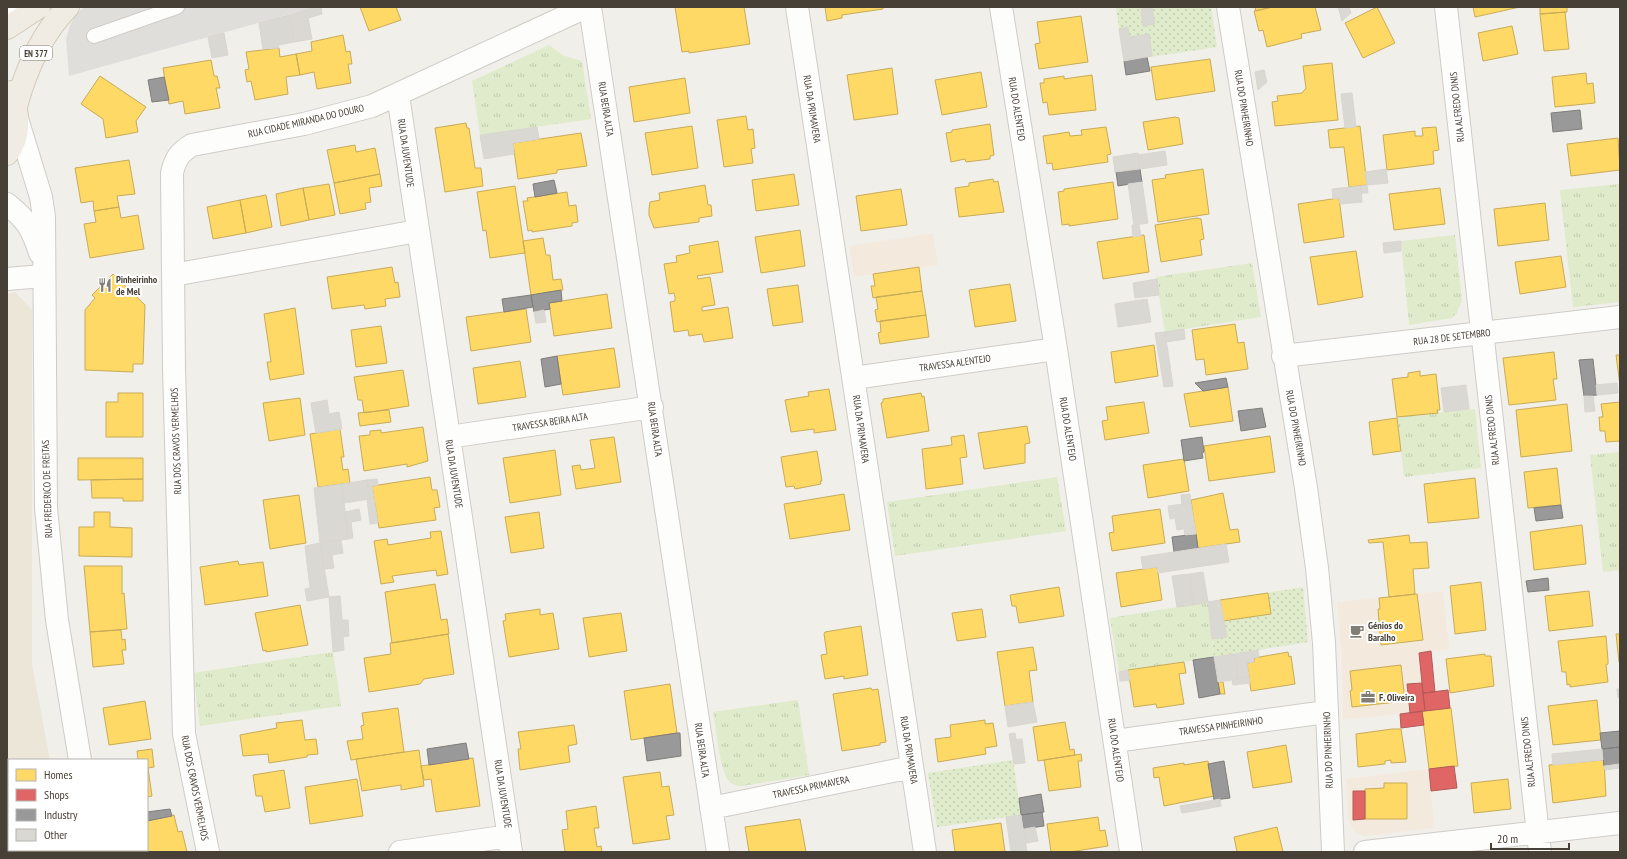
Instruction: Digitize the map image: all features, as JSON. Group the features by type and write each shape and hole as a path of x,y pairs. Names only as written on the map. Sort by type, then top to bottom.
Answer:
{"main road":[{"path":"7,28 39,7"},
{"name":"EN 377","path":"17,114 23,82 32,60 55,20 68,7"},
{"path":"7,86 17,114 15,137 7,154"}],"street":[{"name":"RUA CIDADE MIRANDA DO DOURO","path":"173,276 172,173 174,161 181,151 192,145 208,141 267,132 346,114 372,106 586,7"},
{"name":"RUA BEIRA ALTA","path":"590,7 652,407 718,852"},
{"name":"RUA DA PRIMAVERA","path":"797,7 925,852"},
{"name":"RUA DO ALENTEJO","path":"1001,7 1056,349 1132,852"},
{"name":"RUA DO PINHEIRINHO","path":"1228,7 1283,356 1306,488 1317,568 1324,643 1333,852"},
{"name":"RUA ALFREDO DINIS","path":"1446,7 1538,842"},
{"name":"RUA DA JUVENTUDE","path":"398,95 417,231 510,844"},
{"name":"RUA FREDERICO DE FREITAS","path":"17,114 41,197 44,217 43,269 46,508 57,620 80,759"},
{"name":"RUA FREDERICO DE FREITAS","path":"7,204 24,217 34,234 43,269"},
{"path":"173,276 417,231"},
{"path":"7,280 43,269"},
{"name":"RUA DOS CRAVOS VERMELHOS","path":"173,276 184,734 208,852"},
{"name":"RUA 28 DE SETEMBRO","path":"1283,356 1620,317"},
{"name":"TRAVESSA ALENTEJO","path":"854,378 1056,349"},
{"name":"TRAVESSA BEIRA ALTA","path":"449,437 652,407"},
{"name":"TRAVESSA PINHEIRINHO","path":"1115,741 1326,712"},
{"name":"TRAVESSA PRIMAVERA","path":"711,808 912,767"},
{"path":"1366,852 1538,842 1620,822"},
{"path":"400,852 510,844"}],"lane":[{"path":"7,11 24,7"},
{"path":"94,36 178,7"}],"shaded area":[{"path":"85,7 315,7 69,76 66,39 70,25 77,13"},
{"path":"933,233 938,265 854,277 849,246"},
{"path":"15,292 32,310 32,664 50,759 8,759 8,851 68,852 7,852 7,294"},
{"path":"1443,591 1449,649 1419,653 1425,711 1343,720 1342,661 1337,602"},
{"path":"1429,769 1434,828 1364,836 1354,832 1348,820 1346,779"}],"green space":[{"path":"1116,7 1211,7 1217,47 1124,61"},
{"path":"549,45 564,56 582,61 591,119 480,135 472,81"},
{"path":"1620,184 1620,302 1573,307 1560,190"},
{"path":"1455,235 1462,300 1457,313 1452,318 1409,325 1401,241"},
{"path":"1252,263 1261,317 1165,332 1156,277"},
{"path":"1475,409 1481,468 1404,477 1397,417"},
{"path":"1620,452 1620,570 1603,572 1590,455"},
{"path":"1057,477 1066,531 895,556 887,502"},
{"path":"1303,587 1308,642 1214,657 1208,602"},
{"path":"1208,602 1214,657 1119,672 1110,618"},
{"path":"333,652 341,706 200,726 193,673"},
{"path":"798,700 809,775 742,786 731,783 725,775 713,712"},
{"path":"1013,760 1021,815 937,827 928,773"}],"building: Homes":[{"path":"360,7 396,7 401,20 369,31"},
{"path":"675,7 744,7 750,44 689,53 689,51 682,52"},
{"path":"825,7 883,7 883,9 842,15 842,18 827,21"},
{"path":"1255,7 1272,7 1256,11"},
{"path":"1272,7 1315,7 1321,30 1301,34 1302,38 1267,47 1263,30 1259,31 1254,11"},
{"path":"1377,7 1395,43 1363,58 1345,23"},
{"path":"1473,7 1520,7 1475,17"},
{"path":"1540,7 1567,7 1567,12 1540,14"},
{"path":"1565,12 1569,49 1544,51 1540,14"},
{"path":"1081,16 1088,62 1039,69 1035,44 1040,43 1037,22"},
{"path":"1512,26 1518,54 1483,61 1478,33"},
{"path":"343,35 346,52 350,51 352,64 348,64 351,83 317,89 314,72 300,75 296,54 312,51 311,42"},
{"path":"279,48 280,57 296,54 300,75 286,77 288,94 255,100 251,81 247,82 245,70 249,69 246,52"},
{"path":"1210,59 1215,91 1156,100 1151,67"},
{"path":"211,60 214,76 217,76 220,88 216,88 220,108 185,114 183,101 169,104 163,68"},
{"path":"1332,63 1338,120 1275,126 1272,102 1278,101 1277,96 1302,93 1306,88 1303,66"},
{"path":"892,68 898,114 854,120 847,75"},
{"path":"981,72 987,107 942,115 935,80"},
{"path":"1586,73 1587,84 1593,83 1595,103 1555,107 1552,77"},
{"path":"1092,75 1096,110 1049,115 1047,102 1043,103 1040,83 1044,83 1044,79 1064,76 1064,79"},
{"path":"100,76 146,107 136,121 138,132 106,138 103,119 81,104"},
{"path":"685,78 690,113 634,122 629,87"},
{"path":"746,116 748,130 753,129 755,148 751,149 753,163 724,167 717,120"},
{"path":"1175,117 1179,118 1183,144 1148,150 1143,122"},
{"path":"466,123 467,128 469,128 475,168 481,168 483,186 445,192 435,128"},
{"path":"990,124 994,155 990,156 990,159 966,162 965,159 951,162 946,133 952,132 952,130"},
{"path":"692,126 698,168 652,175 645,133"},
{"path":"1360,126 1367,185 1349,187 1344,147 1330,148 1328,130"},
{"path":"1106,127 1111,154 1107,155 1108,162 1053,170 1052,163 1047,164 1043,136 1069,132 1070,136 1082,135 1081,130"},
{"path":"1436,127 1439,150 1433,151 1434,164 1387,170 1383,135 1415,131 1415,136 1423,136 1422,128"},
{"path":"581,133 587,166 557,170 557,173 518,179 513,143"},
{"path":"1618,138 1620,170 1571,176 1567,144"},
{"path":"355,145 356,152 375,148 380,174 334,183 327,150"},
{"path":"129,160 135,194 117,196 119,207 94,211 93,201 81,203 75,168"},
{"path":"1203,169 1209,214 1158,222 1152,180 1166,178 1165,175"},
{"path":"380,174 382,186 369,188 371,202 365,203 366,209 340,214 334,183"},
{"path":"794,174 799,205 756,211 752,180"},
{"path":"993,179 994,182 998,181 1004,212 959,217 955,188 969,186 969,183"},
{"path":"1113,182 1118,219 1069,226 1069,224 1062,225 1058,192 1064,191 1064,189"},
{"path":"329,184 335,215 309,220 303,188"},
{"path":"705,185 708,205 711,205 712,216 699,218 699,222 654,228 649,215 650,202 660,200 659,193"},
{"path":"515,186 525,253 490,258 486,230 483,231 477,192"},
{"path":"303,188 309,220 281,226 276,194"},
{"path":"1440,188 1445,224 1394,230 1389,194"},
{"path":"901,189 907,225 861,231 856,196"},
{"path":"567,192 569,206 576,205 578,222 572,223 572,226 532,232 532,230 528,231 523,201 528,201 527,198"},
{"path":"266,195 272,227 246,233 240,200"},
{"path":"1339,198 1344,237 1304,243 1298,204"},
{"path":"240,200 246,233 213,239 207,207"},
{"path":"1545,203 1549,240 1498,246 1494,209"},
{"path":"119,207 121,218 138,215 144,249 90,258 84,224 96,222 94,211"},
{"path":"1197,218 1201,219 1204,239 1200,240 1202,255 1161,262 1155,225"},
{"path":"800,230 805,266 761,273 755,237"},
{"path":"1144,235 1149,272 1103,279 1097,242"},
{"path":"543,238 546,255 550,255 553,280 561,279 563,290 531,295 523,241"},
{"path":"718,241 723,272 697,276 698,279 710,277 715,305 702,307 702,311 728,307 733,338 704,342 702,334 689,336 688,330 674,332 670,302 675,301 675,297 674,293 669,294 664,264 677,262 676,256 690,253 689,246"},
{"path":"1356,251 1363,297 1318,305 1310,257"},
{"path":"1561,256 1566,287 1520,294 1515,262"},
{"path":"392,267 395,283 398,282 400,297 385,299 386,306 365,309 364,305 332,309 327,277"},
{"path":"919,267 922,291 873,298 871,286 875,286 873,274"},
{"path":"113,274 145,305 143,364 133,364 133,372 85,370 85,310 95,298 92,295"},
{"path":"1010,284 1016,321 975,327 969,290"},
{"path":"798,285 803,322 773,326 767,289"},
{"path":"922,291 926,315 877,322 875,310 878,309 876,297"},
{"path":"607,294 612,328 554,336 549,303"},
{"path":"295,308 304,374 270,380 267,362 271,362 264,314"},
{"path":"526,309 531,342 471,351 466,317"},
{"path":"926,315 929,337 880,344 878,333 881,332 880,321"},
{"path":"1235,324 1238,343 1244,342 1248,369 1206,375 1204,359 1196,360 1192,330"},
{"path":"381,326 387,363 356,367 351,330"},
{"path":"1154,345 1158,376 1115,383 1111,352"},
{"path":"614,348 620,387 563,395 557,356"},
{"path":"1554,352 1557,379 1553,379 1556,400 1509,405 1503,358"},
{"path":"1616,355 1620,355 1620,385"},
{"path":"520,361 526,397 478,404 473,368"},
{"path":"403,370 409,406 364,413 362,400 358,400 354,377"},
{"path":"1420,371 1420,376 1436,374 1440,410 1437,410 1438,413 1397,417 1392,379 1408,377 1408,373"},
{"path":"1228,387 1233,421 1190,427 1184,394"},
{"path":"829,389 836,430 814,433 814,429 791,432 785,400 809,396 808,392"},
{"path":"118,393 143,393 143,437 106,437 106,402 118,402"},
{"path":"921,393 922,397 924,396 929,431 887,438 881,403 883,402 883,399"},
{"path":"300,398 305,435 269,441 263,403"},
{"path":"1144,402 1149,433 1105,440 1102,421 1108,420 1106,407"},
{"path":"1620,402 1620,441 1606,442 1605,431 1600,431 1599,417 1603,417 1601,404"},
{"path":"1567,404 1572,451 1521,457 1516,410"},
{"path":"389,410 391,422 360,426 358,413"},
{"path":"1397,418 1401,451 1373,455 1369,422"},
{"path":"1027,426 1030,443 1025,444 1025,463 984,469 978,433"},
{"path":"423,427 428,461 407,467 407,464 364,471 359,436 370,435 370,431 381,430 381,433"},
{"path":"340,429 344,457 341,457 343,470 348,469 350,483 318,487 310,434"},
{"path":"964,435 967,457 960,458 963,484 926,489 922,449 952,445 951,437"},
{"path":"1270,436 1275,472 1209,481 1204,446"},
{"path":"614,437 621,482 576,489 572,466 580,465 581,470 595,468 590,440"},
{"path":"555,450 561,495 510,503 503,458"},
{"path":"817,451 822,481 820,481 821,484 795,489 794,486 786,487 781,457"},
{"path":"78,458 143,458 143,479 78,480"},
{"path":"1184,459 1189,491 1148,498 1143,465"},
{"path":"1557,468 1561,505 1528,508 1524,472"},
{"path":"430,477 432,490 437,490 440,507 434,508 436,520 379,528 372,486"},
{"path":"1475,478 1479,518 1428,523 1424,484"},
{"path":"143,479 143,501 123,501 123,498 92,498 91,480"},
{"path":"1223,493 1230,530 1238,529 1240,542 1198,548 1191,500"},
{"path":"844,494 850,530 790,539 784,504"},
{"path":"299,495 306,543 270,549 263,500"},
{"path":"1160,509 1165,543 1112,551 1109,533 1114,532 1112,516"},
{"path":"94,512 110,512 110,527 132,528 132,557 79,556 79,527 94,527"},
{"path":"539,512 544,548 511,553 505,517"},
{"path":"1582,525 1586,564 1534,570 1530,532"},
{"path":"441,531 448,574 437,576 436,570 392,576 394,582 381,584 374,541 387,539 388,545 431,538 430,532"},
{"path":"1409,535 1410,543 1427,542 1429,568 1413,569 1415,594 1389,597 1383,542 1369,543 1368,540"},
{"path":"238,561 239,565 263,562 268,596 205,605 200,567"},
{"path":"84,566 122,566 122,594 124,593 127,629 90,632"},
{"path":"1157,567 1162,600 1121,607 1116,573"},
{"path":"1481,582 1486,630 1455,634 1450,586"},
{"path":"435,584 441,620 447,619 449,634 392,643 385,592"},
{"path":"1059,587 1064,616 1019,623 1016,606 1012,606 1010,595"},
{"path":"1589,591 1593,626 1549,631 1545,596"},
{"path":"1268,593 1271,614 1223,621 1220,600"},
{"path":"1417,594 1423,640 1381,645 1378,609 1380,609 1379,598"},
{"path":"300,605 308,645 266,652 266,650 263,651 255,613"},
{"path":"540,609 540,615 553,613 559,649 509,657 503,621 506,620 505,614"},
{"path":"982,609 986,637 957,641 952,613"},
{"path":"621,613 627,651 589,657 583,618"},
{"path":"861,626 868,675 844,679 844,676 825,679 821,655 827,654 825,632"},
{"path":"121,630 122,640 125,639 126,650 122,650 124,664 93,667 90,632"},
{"path":"448,634 454,674 424,679 420,684 369,692 364,658 391,654 390,643"},
{"path":"1616,634 1620,634 1620,662 1619,662"},
{"path":"1606,636 1608,664 1606,665 1608,682 1570,687 1570,684 1567,685 1566,672 1562,672 1558,641"},
{"path":"1033,647 1037,670 1029,671 1033,702 1005,706 997,652"},
{"path":"1288,652 1289,657 1291,656 1295,684 1251,691 1247,663 1254,662 1254,658"},
{"path":"1485,654 1485,656 1491,656 1494,686 1450,693 1446,659"},
{"path":"1184,662 1186,673 1179,674 1184,704 1157,708 1156,704 1134,707 1128,670"},
{"path":"1401,665 1405,701 1352,707 1350,671"},
{"path":"1218,682 1223,682 1225,694 1220,694"},
{"path":"670,684 677,733 631,740 624,691"},
{"path":"871,688 872,690 878,689 886,742 880,743 880,745 842,751 833,694"},
{"path":"1597,700 1601,740 1553,745 1548,706"},
{"path":"145,701 151,739 109,745 103,708"},
{"path":"398,708 404,752 351,760 347,741 363,739 361,726 364,725 362,713"},
{"path":"1451,708 1458,766 1429,769 1422,711"},
{"path":"302,720 305,740 316,739 318,754 269,763 268,754 243,756 240,735 277,728 276,723"},
{"path":"985,720 985,724 993,723 997,746 985,748 986,754 938,762 935,739 951,737 950,725"},
{"path":"1065,722 1070,750 1074,749 1075,755 1038,761 1033,727"},
{"path":"574,725 577,744 568,746 570,762 520,770 518,749 521,749 518,732"},
{"path":"1401,729 1406,762 1391,763 1391,760 1385,761 1385,764 1358,767 1356,734"},
{"path":"1286,745 1292,782 1253,788 1247,752"},
{"path":"152,749 154,767 148,768 148,759 138,759 137,751"},
{"path":"419,750 424,786 401,790 401,785 362,791 356,759"},
{"path":"1081,754 1082,761 1078,761 1081,787 1049,791 1044,760"},
{"path":"473,758 480,806 436,812 431,779 424,780 421,766"},
{"path":"1604,760 1606,796 1553,803 1549,765"},
{"path":"1208,761 1214,796 1164,806 1159,777 1154,778 1153,768"},
{"path":"148,768 152,796 148,797"},
{"path":"284,770 290,808 265,812 262,796 256,796 253,775"},
{"path":"660,772 662,787 669,786 674,815 666,816 670,839 633,844 623,777"},
{"path":"357,779 363,816 310,824 305,787"},
{"path":"1508,779 1511,809 1474,813 1471,783"},
{"path":"1384,783 1407,783 1407,819 1365,819 1365,789 1384,788"},
{"path":"596,806 599,828 594,828 597,847 601,846 602,852 565,852 562,830 568,829 566,811"},
{"path":"174,815 178,832 182,831 187,852 135,852 148,851 148,821"},
{"path":"1098,817 1100,831 1105,830 1108,846 1069,852 1051,852 1047,824"},
{"path":"800,819 806,852 749,852 745,827"},
{"path":"1001,823 1005,852 955,852 952,830"},
{"path":"1277,827 1283,852 1237,852 1234,837"}],"building: Shops":[{"path":"1431,651 1435,692 1423,693 1419,653"},
{"path":"1422,683 1425,711 1410,713 1407,684"},
{"path":"1448,690 1450,708 1425,711 1423,693"},
{"path":"1422,711 1424,725 1401,728 1400,714"},
{"path":"1454,766 1457,788 1431,791 1429,769"},
{"path":"1353,791 1365,791 1365,819 1353,820"}],"building: Industry":[{"path":"1147,57 1150,71 1126,75 1124,61"},
{"path":"164,77 169,100 152,102 148,80"},
{"path":"1580,110 1582,129 1553,132 1551,113"},
{"path":"1140,169 1142,182 1118,186 1116,172"},
{"path":"554,180 557,193 535,197 533,184"},
{"path":"561,290 562,301 549,303 550,309 534,312 531,295"},
{"path":"531,295 533,307 504,312 502,299"},
{"path":"557,356 561,384 545,387 541,359"},
{"path":"1593,359 1597,395 1584,396 1579,360"},
{"path":"1226,378 1228,387 1203,391 1195,383"},
{"path":"1262,408 1266,427 1241,431 1238,411"},
{"path":"1202,437 1204,452 1202,453 1203,458 1184,461 1181,440"},
{"path":"1561,505 1563,518 1536,521 1534,508"},
{"path":"1196,534 1198,548 1174,552 1172,537"},
{"path":"1548,578 1549,590 1528,592 1526,581"},
{"path":"1214,657 1220,694 1199,698 1193,660"},
{"path":"1620,731 1620,747 1602,749 1600,733"},
{"path":"680,733 681,756 647,761 644,738"},
{"path":"466,743 469,759 429,765 427,749"},
{"path":"1620,747 1620,764 1604,766 1602,749"},
{"path":"1224,761 1230,798 1214,800 1208,764"},
{"path":"1041,794 1044,812 1021,815 1019,798"},
{"path":"170,809 172,816 148,821 148,812"},
{"path":"1042,812 1044,826 1024,829 1021,815"}],"building: Other":[{"path":"315,7 321,7 322,14 308,18 312,39 294,42 289,15"},
{"path":"1338,7 1349,7 1351,13 1342,21"},
{"path":"1152,8 1155,24 1143,26 1141,9"},
{"path":"289,15 294,42 278,45 279,48 263,49 259,23"},
{"path":"1128,27 1129,37 1149,34 1152,56 1124,61 1119,29"},
{"path":"224,33 228,55 212,58 208,37"},
{"path":"1264,70 1267,82 1258,90 1255,72"},
{"path":"1352,93 1356,127 1345,128 1341,94"},
{"path":"537,127 539,139 513,143 514,154 484,159 480,135"},
{"path":"1165,151 1167,165 1140,169 1138,155"},
{"path":"1138,153 1140,169 1115,172 1113,157"},
{"path":"1386,169 1388,183 1367,185 1365,172"},
{"path":"1142,182 1148,223 1134,225 1128,184"},
{"path":"1367,185 1368,193 1361,193 1361,186"},
{"path":"1361,186 1362,202 1340,204 1339,198 1333,199 1332,189"},
{"path":"1132,225 1139,225 1141,236 1133,237"},
{"path":"1401,241 1401,251 1384,253 1383,243"},
{"path":"1157,279 1159,295 1135,298 1133,283"},
{"path":"1147,299 1151,322 1118,327 1115,304"},
{"path":"544,310 546,322 536,323 534,312"},
{"path":"1184,329 1185,339 1166,342 1165,332"},
{"path":"1165,332 1173,386 1164,387 1155,333"},
{"path":"1617,383 1618,393 1597,395 1596,385"},
{"path":"1466,385 1469,409 1444,412 1441,388"},
{"path":"1584,396 1593,396 1595,411 1585,412"},
{"path":"327,400 329,414 339,412 342,429 316,433 311,403"},
{"path":"377,479 378,485 372,486 378,523 370,524 367,499 370,499 367,480"},
{"path":"367,480 370,499 344,503 342,484"},
{"path":"342,484 348,539 320,543 314,488"},
{"path":"1190,494 1191,503 1182,504 1181,495"},
{"path":"1191,503 1195,527 1177,530 1175,518 1170,519 1168,506"},
{"path":"359,509 361,520 351,522 353,538 348,539 345,512"},
{"path":"1195,527 1196,534 1185,535 1184,529"},
{"path":"341,540 343,553 332,555 334,568 324,569 320,543"},
{"path":"320,543 329,597 307,601 305,589 310,588 305,546"},
{"path":"1226,544 1229,562 1158,573 1157,567 1143,569 1141,557"},
{"path":"1203,572 1208,602 1193,605 1190,574"},
{"path":"1190,574 1193,605 1177,607 1172,576"},
{"path":"340,596 342,620 348,620 349,636 343,637 344,650 333,652 329,597"},
{"path":"1220,600 1227,637 1212,639 1208,602"},
{"path":"1258,650 1259,657 1254,658 1252,651"},
{"path":"1252,651 1254,662 1247,663 1249,677 1238,679 1235,654"},
{"path":"1235,654 1238,679 1218,682 1214,657"},
{"path":"1128,670 1130,680 1120,681 1119,672"},
{"path":"1249,677 1250,683 1233,685 1232,680"},
{"path":"1617,689 1620,689 1620,697 1618,698"},
{"path":"1033,702 1037,722 1008,727 1005,706"},
{"path":"1015,733 1016,740 1010,740 1009,734"},
{"path":"1022,739 1025,763 1014,764 1010,740"},
{"path":"1602,749 1603,760 1553,765 1552,754"},
{"path":"1619,764 1619,768 1605,770 1604,766"},
{"path":"1220,799 1221,806 1200,810 1198,803"},
{"path":"1198,803 1200,810 1182,813 1180,806"},
{"path":"1021,815 1027,852 1011,852 1006,817"},
{"path":"1035,827 1038,841 1026,843 1024,829"}],"place":[{"name":"Pinheirinho de Mel","path":"105,285"},
{"name":"Génios do Baralho","path":"1357,631"},
{"name":"F. Oliveira","path":"1368,697"}]}
